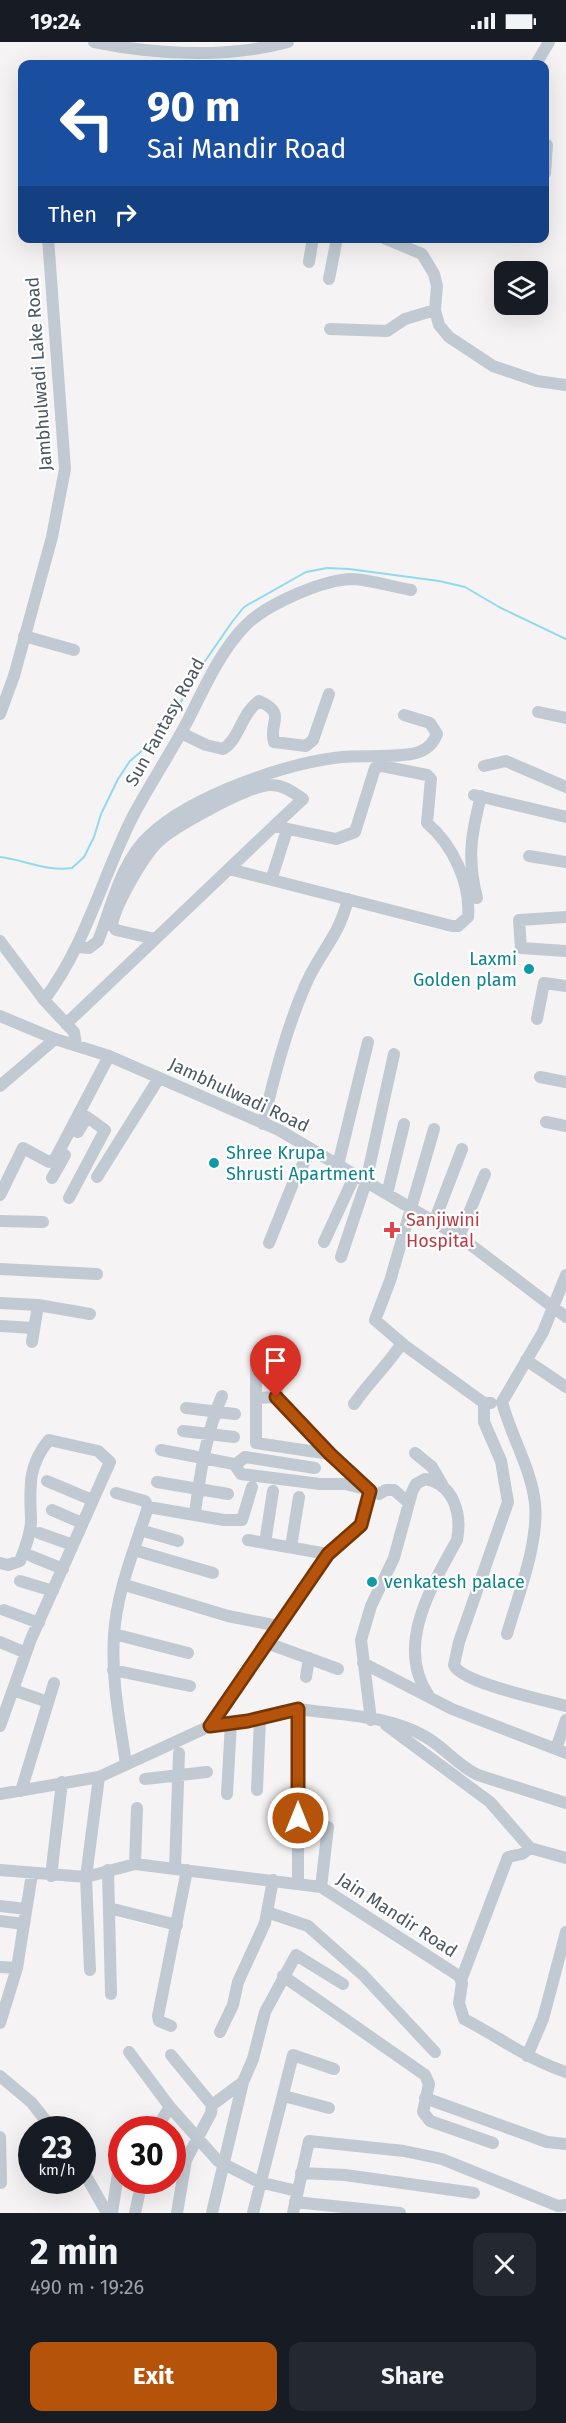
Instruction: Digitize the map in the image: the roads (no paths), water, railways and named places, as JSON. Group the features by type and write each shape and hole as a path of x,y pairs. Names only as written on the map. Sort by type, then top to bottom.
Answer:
{"street":[{"path":"94,42 198,55 253,51 288,42"},
{"path":"538,60 549,42"},
{"name":"Jambhulwadi Lake Road","path":"0,714 14,676 52,537 65,469 48,243"},
{"path":"309,262 312,243"},
{"path":"328,279 336,243"},
{"path":"396,243 422,254 434,274 437,286 435,310 439,325 449,337 493,366 537,381 566,385"},
{"path":"330,329 387,331 405,319 435,310"},
{"name":"Sun Fantasy Road","path":"44,999 61,978 78,947 133,816 226,651 247,624 277,603 352,579 411,590"},
{"path":"24,636 74,650"},
{"path":"181,733 206,745 223,749 229,745 248,709 259,702 274,711 276,717 274,742 306,746 313,740 329,694"},
{"path":"538,712 566,718"},
{"path":"78,947 89,948 98,941 127,869 151,834 222,792 280,769 315,760 417,753 433,744 437,734 430,723 404,715"},
{"path":"484,766 506,761 566,787"},
{"path":"229,869 452,926 458,926 468,917 468,889 453,857 427,823 431,779 427,775 382,766 375,768 355,832 336,839 273,826"},
{"path":"66,1024 132,958 154,939 303,799 289,789 269,785 192,819 156,844 135,875 112,926 116,930 154,939"},
{"path":"477,897 470,870 478,796 566,817"},
{"path":"273,874 287,830"},
{"path":"529,855 566,862"},
{"path":"263,1124 278,1059 304,986 338,931 348,899"},
{"path":"566,917 519,920 521,948 566,951"},
{"path":"0,941 44,999 76,1035 76,1045"},
{"path":"537,1019 544,983 566,986"},
{"name":"Jambhulwadi Road","path":"0,1016 55,1039 109,1056 263,1124 312,1150 459,1237 566,1317"},
{"path":"0,1086 55,1039"},
{"path":"338,1165 369,1042"},
{"path":"341,1257 394,1054"},
{"path":"52,1178 84,1114 109,1056"},
{"path":"540,1077 566,1082"},
{"path":"97,1178 159,1078"},
{"path":"0,1195 23,1148 52,1161 84,1114"},
{"path":"69,1198 105,1130 84,1114"},
{"path":"546,1122 566,1126"},
{"path":"387,1194 404,1124"},
{"path":"434,1129 390,1281 375,1320 402,1343 484,1403 502,1402"},
{"path":"434,1222 462,1149"},
{"path":"269,1243 296,1176 312,1150"},
{"path":"459,1237 485,1174"},
{"path":"324,1242 361,1178"},
{"path":"0,1221 43,1222"},
{"path":"0,1269 97,1274"},
{"path":"507,1634 532,1536 535,1504 502,1402 543,1332 566,1275"},
{"path":"0,1302 38,1305 90,1314"},
{"path":"32,1342 38,1305"},
{"path":"0,1326 33,1328"},
{"path":"354,1404 369,1383 382,1372 402,1343"},
{"path":"256,1356 256,1443 330,1454"},
{"path":"526,1360 566,1387"},
{"path":"276,1397 281,1364"},
{"path":"195,1514 203,1459 215,1412 222,1396"},
{"path":"257,1398 276,1397 330,1454 375,1492"},
{"path":"484,1403 484,1422 501,1466 507,1502 456,1650 454,1665 462,1673 490,1685 566,1706"},
{"path":"186,1408 235,1414"},
{"path":"183,1431 209,1436 234,1437"},
{"path":"0,1563 8,1565 20,1561 31,1521 28,1502 32,1473 41,1449 49,1440 98,1451 110,1462 26,1653 0,1726"},
{"path":"161,1450 235,1465 241,1474 320,1484 345,1484 375,1492 394,1490 409,1503"},
{"path":"416,1453 432,1467 448,1491 459,1516 457,1540 422,1609 415,1647 415,1668 420,1683 429,1696"},
{"path":"235,1465 245,1457 315,1467"},
{"path":"501,1466 522,1458"},
{"path":"442,1484 421,1480 412,1492 394,1558 364,1624 361,1640 363,1664 376,1721 490,1802 530,1848 566,1858"},
{"path":"47,1481 92,1500"},
{"path":"157,1482 228,1494"},
{"path":"148,1507 224,1520 242,1520 252,1487"},
{"path":"265,1543 273,1491"},
{"path":"116,1492 145,1501 148,1507 134,1550 114,1634 113,1670 126,1764"},
{"path":"210,1726 328,1554 361,1525 375,1492"},
{"path":"291,1547 299,1497"},
{"path":"52,1510 82,1523"},
{"path":"140,1530 178,1541"},
{"path":"39,1533 73,1545"},
{"path":"248,1540 328,1554"},
{"path":"134,1550 213,1573"},
{"path":"31,1556 63,1569"},
{"path":"20,1581 53,1591"},
{"path":"125,1585 228,1616 278,1626"},
{"path":"4,1610 39,1623"},
{"path":"114,1634 188,1653"},
{"path":"0,1642 26,1653"},
{"path":"267,1643 338,1669"},
{"path":"306,1677 309,1658"},
{"path":"363,1664 452,1709 561,1751 566,1720"},
{"path":"113,1670 190,1686"},
{"path":"21,1791 54,1683"},
{"path":"13,1690 48,1702"},
{"path":"298,1709 298,1883"},
{"path":"0,1794 99,1777 210,1726 298,1709 376,1721 410,1729 427,1738 466,1770 478,1776 566,1803"},
{"path":"257,1790 260,1718"},
{"path":"227,1794 231,1723"},
{"path":"171,2026 162,2024 158,2019 177,1924 181,1869 179,1753"},
{"path":"145,1779 207,1772"},
{"path":"90,1970 86,1877 99,1777"},
{"path":"51,1876 62,1782"},
{"path":"135,1864 137,1808"},
{"path":"321,1887 328,1827"},
{"path":"461,1980 508,1857 522,1854 530,1848"},
{"name":"Jain Mandir Road","path":"0,1870 51,1876 86,1877 135,1864 321,1887 333,1892 461,1980 459,2003 464,2019 506,2040 527,2056 566,2072"},
{"path":"108,1870 111,1994"},
{"path":"0,2023 17,1968 32,1874"},
{"path":"220,2032 233,2005 238,1982 259,1941 273,1880"},
{"path":"0,1906 26,1909"},
{"path":"109,1908 177,1924"},
{"path":"267,1912 308,1926 363,1975 435,2052"},
{"path":"0,1921 24,1924"},
{"path":"527,2056 543,2019 566,1932"},
{"path":"212,2213 243,2082 253,2059 266,2012 283,1976 296,1955 343,1984"},
{"path":"0,1966 17,1968"},
{"path":"283,1976 425,2075 429,2084 423,2112 430,2121 493,2143"},
{"path":"129,2052 170,2107 223,2163 295,2202 400,2213"},
{"path":"171,2055 212,2105"},
{"path":"253,2213 293,2055 334,2069"},
{"path":"0,2076 32,2103 42,2116"},
{"path":"177,2213 186,2160 211,2113 212,2105 243,2082"},
{"path":"284,2096 329,2108"},
{"path":"425,2098 547,2142 566,2144"},
{"path":"164,2116 170,2107"},
{"path":"0,2137 1,2183"},
{"path":"295,2202 309,2141 404,2151 442,2159 558,2206 566,2205"},
{"path":"301,2173 345,2175 474,2193"},
{"path":"96,2194 107,2213"},
{"path":"112,2213 115,2194"},
{"path":"135,2213 139,2194"}],"waterway":[{"path":"0,857 63,869 72,868 84,857 118,779 130,761 167,729 192,680 232,622 244,607 306,572 327,568 349,569 439,581 465,587 499,607 566,639"}],"place":[{"name":"Laxmi Golden plam","path":"529,969"},
{"name":"Shree Krupa Shrusti Apartment","path":"214,1163"},
{"name":"Sanjiwini Hospital","path":"392,1230"},
{"name":"venkatesh palace","path":"372,1582"}]}
